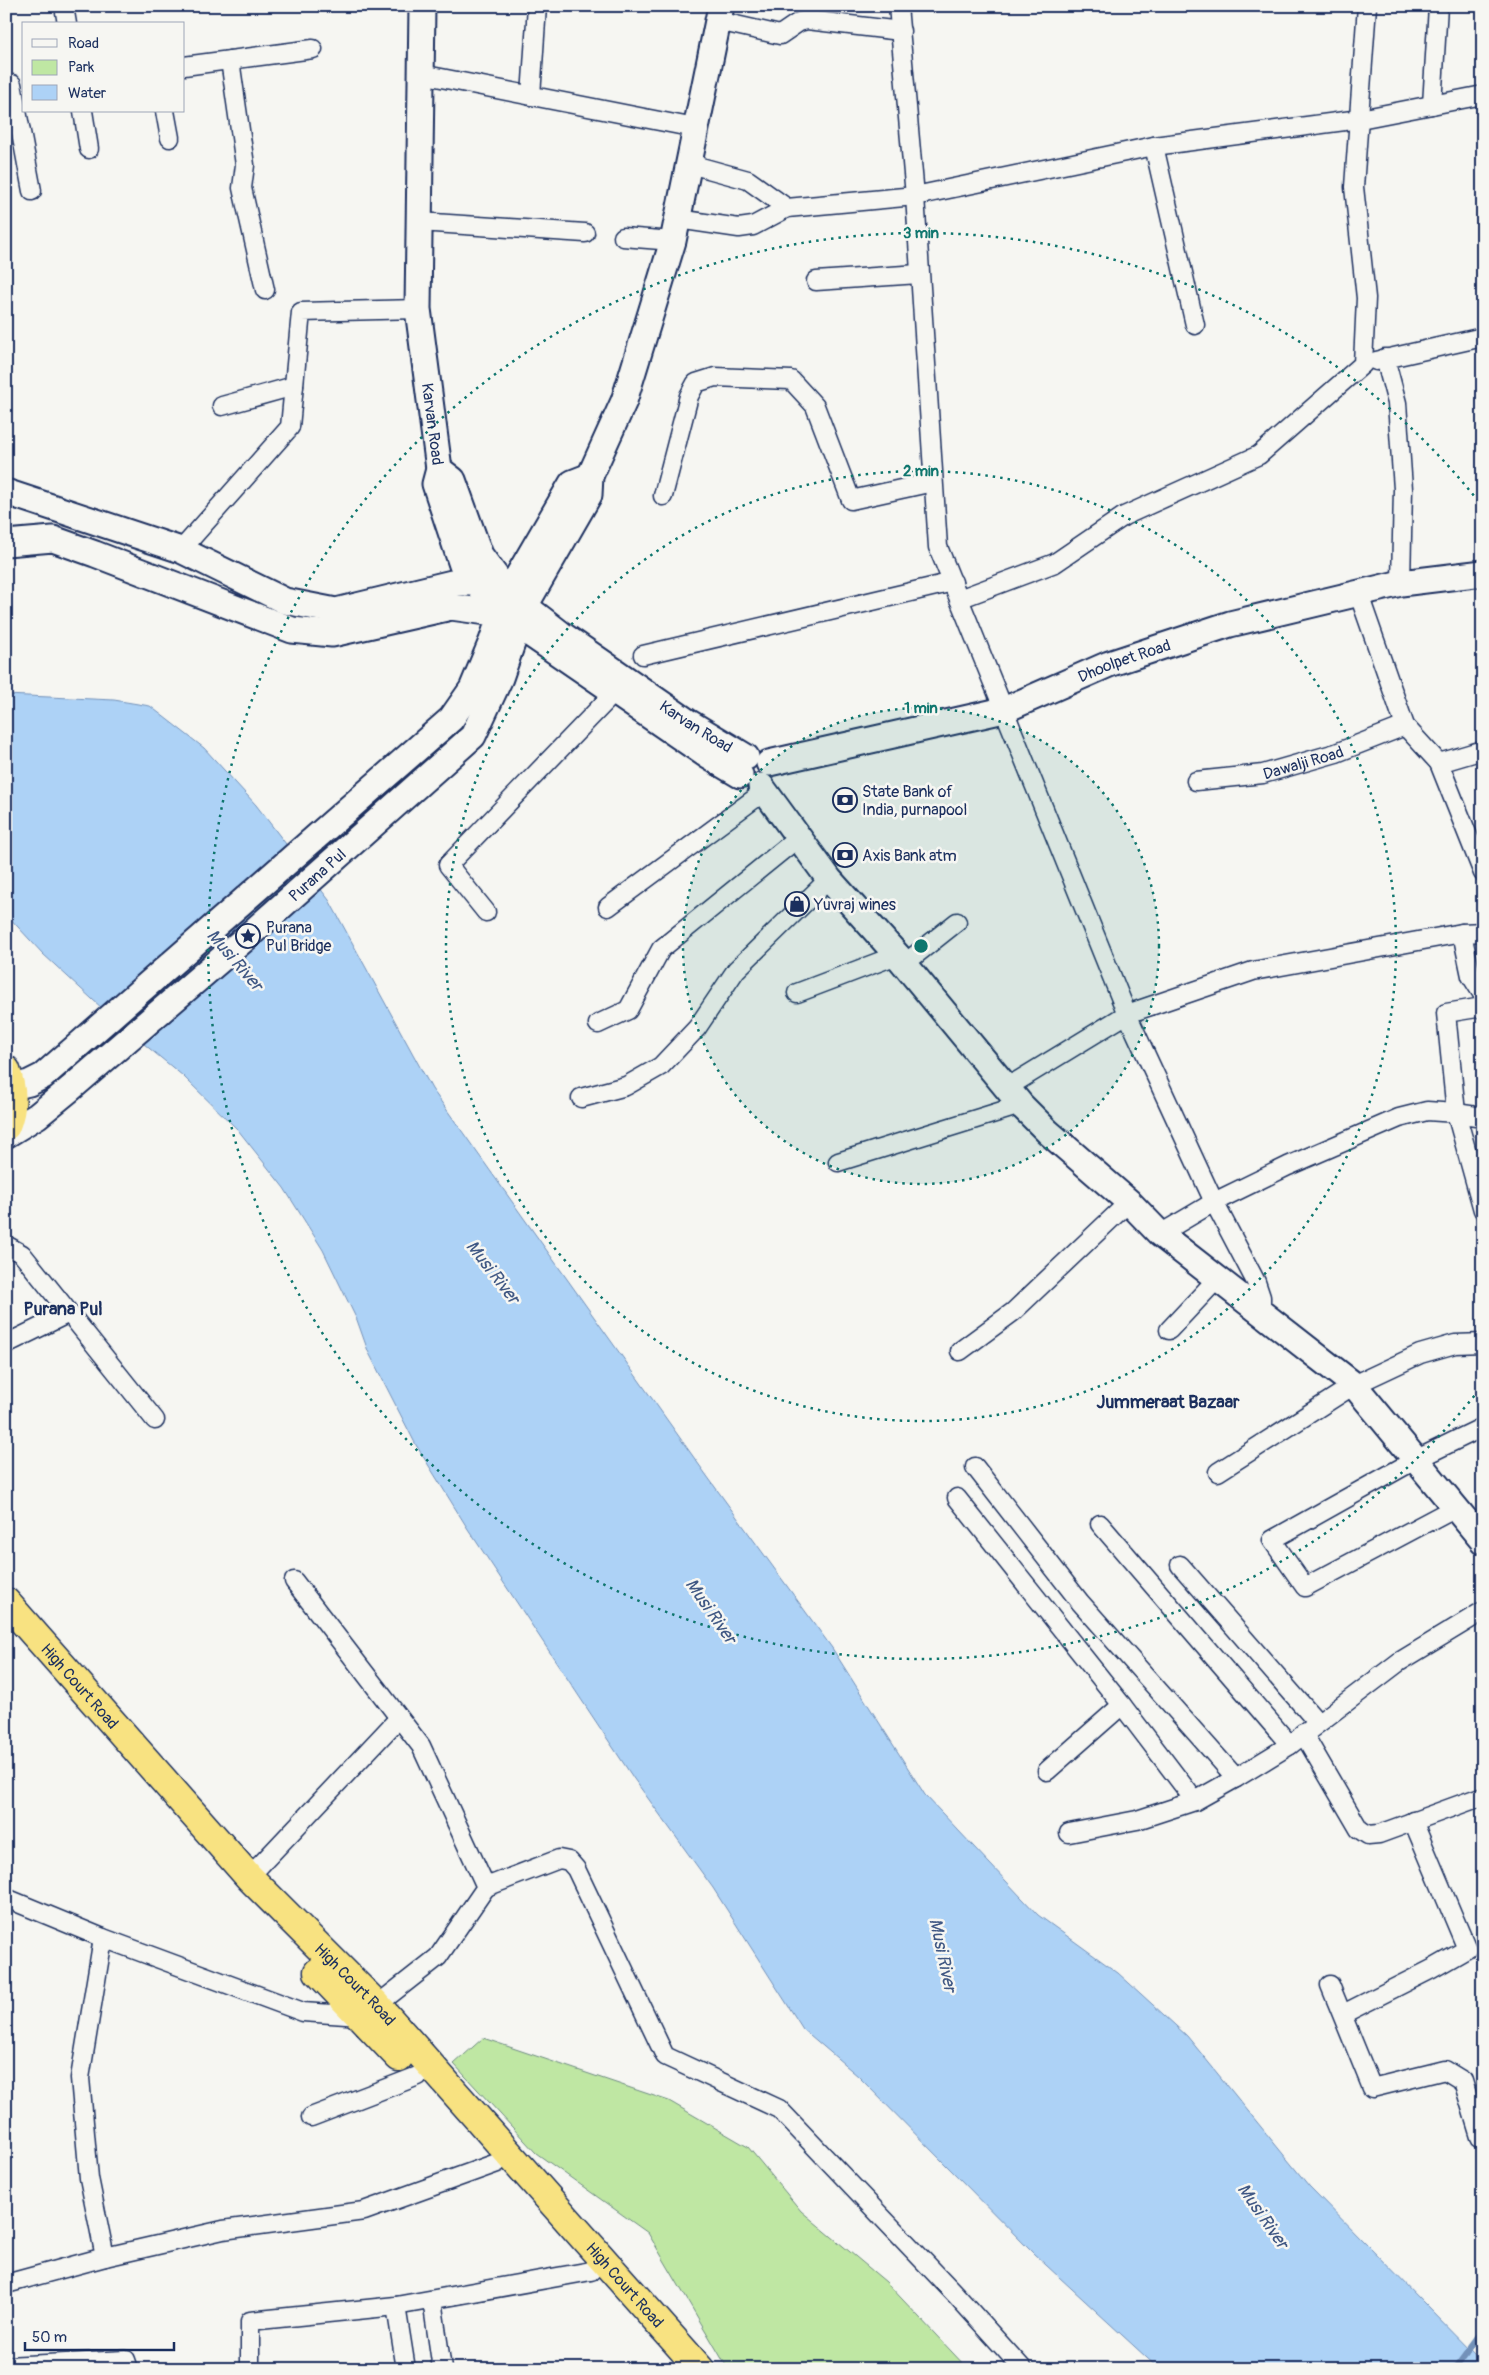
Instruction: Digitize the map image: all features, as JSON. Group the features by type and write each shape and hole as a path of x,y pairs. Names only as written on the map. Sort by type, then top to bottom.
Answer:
{"highway":[{"path":"6,1126 12,1112 9,1079"},
{"name":"High Court Road","path":"6,1602 369,2010 700,2369"},
{"name":"High Court Road","path":"6,1630 237,1887 369,2010 418,2076 679,2369"}],"main road":[{"name":"Karvan Road","path":"422,6 418,309 440,469 453,480 480,555 513,610 561,634 688,722 756,775"},
{"path":"513,610 572,483 590,476 624,402 675,230 720,14"},
{"path":"440,469 435,484 462,565 476,583 513,610 614,693 756,775 829,879 1014,1096 1048,1132 1129,1202 1160,1234 1354,1385 1483,1541"},
{"path":"6,492 181,550 284,601 336,611 452,583 476,583"},
{"path":"95,554 101,523"},
{"path":"6,543 53,540 95,554 292,630 332,634 451,607 513,610"},
{"name":"Dhoolpet Road","path":"756,775 1004,710 1109,664 1230,624 1401,583 1483,572"},
{"path":"451,607 480,638 486,656"},
{"name":"Purana Pul","path":"9,1079 29,1083 43,1076 452,719 472,689 486,656 513,610"},
{"name":"Purana Pul","path":"6,1135 37,1116 70,1089 248,936 473,736 500,678 513,610"}],"street":[{"path":"64,6 67,22"},
{"path":"532,96 537,6"},
{"path":"898,6 914,196 938,547 1127,1014 1214,1202 1256,1282 1261,1297 1261,1314"},
{"path":"1364,364 1366,298 1354,187 1367,6"},
{"path":"1432,105 1438,6"},
{"path":"720,14 780,35 799,22 807,20 900,31"},
{"path":"185,66 313,49"},
{"path":"230,60 246,165 242,188 264,290"},
{"path":"421,74 695,128"},
{"path":"14,85 32,190"},
{"path":"624,237 675,230 753,226 787,208 914,196 1154,146 1360,119 1483,95"},
{"path":"83,112 89,149"},
{"path":"165,112 170,138"},
{"path":"1154,146 1195,325"},
{"path":"690,164 748,180 787,208"},
{"path":"419,222 585,233"},
{"path":"816,281 919,274"},
{"path":"181,550 290,427 301,312 418,309"},
{"path":"644,655 956,590 1056,563 1124,516 1259,455 1364,364 1483,337"},
{"path":"1385,358 1397,403 1399,422 1403,489 1401,583"},
{"path":"663,496 689,396 696,384 715,377 791,380 815,406 851,500 933,482"},
{"path":"222,406 294,386"},
{"path":"1358,592 1405,726 1440,763 1483,872"},
{"path":"486,912 448,865 614,693"},
{"name":"Dawalji Road","path":"1196,782 1263,774 1336,754 1405,726"},
{"path":"1440,763 1483,750"},
{"path":"608,907 756,775"},
{"path":"598,1024 628,1010 661,949 799,837"},
{"path":"581,1098 626,1086 662,1066 697,1028 736,970 829,879"},
{"path":"797,993 900,960 957,922"},
{"path":"838,1162 1014,1096 1127,1014 1253,972 1462,933 1483,932"},
{"path":"1462,933 1471,976 1483,995"},
{"path":"1483,1007 1446,1013 1456,1113 1483,1210"},
{"path":"1160,1234 1214,1202 1288,1166 1399,1118 1427,1111 1483,1116"},
{"path":"960,1351 1013,1312 1129,1202"},
{"path":"6,1245 22,1254 155,1420"},
{"path":"1169,1330 1217,1279"},
{"path":"6,1344 69,1313"},
{"path":"1218,1472 1354,1385 1420,1354 1455,1344 1483,1342"},
{"path":"1454,1508 1305,1587 1272,1540 1415,1460 1483,1427"},
{"path":"975,1467 1080,1602 1236,1778"},
{"path":"957,1498 1122,1704 1196,1801"},
{"path":"1100,1524 1297,1739 1359,1829 1368,1835 1379,1834 1483,1796"},
{"path":"1180,1565 1318,1723"},
{"path":"294,1581 420,1746 486,1887"},
{"path":"1069,1833 1137,1820 1196,1801 1297,1739 1399,1662 1483,1612"},
{"path":"1047,1771 1122,1704"},
{"path":"249,1877 399,1718"},
{"path":"1342,2014 1432,1970 1467,1949 1413,1821"},
{"path":"6,1898 103,1938 303,2012 369,2010 438,1957 486,1887 559,1859 569,1861 576,1869 665,2056 779,2109 950,2288 1023,2369"},
{"path":"103,1938 80,2078 89,2178 105,2256"},
{"path":"1330,1985 1372,2088 1445,2070 1463,2080 1480,2137 1483,2136"},
{"path":"311,2117 418,2076"},
{"path":"6,2284 105,2256 223,2230 364,2211 497,2163"},
{"path":"250,2369 250,2320 396,2306 591,2271"},
{"path":"432,2300 442,2369"},
{"path":"396,2306 406,2369"},
{"path":"6,2366 126,2360 129,2369"}],"green space":[{"path":"483,2038 669,2101 748,2147 801,2211 886,2282 968,2369 728,2369 648,2233 536,2153 454,2064"}],"water":[{"name":"Musi River","path":"6,695 114,700 150,706 204,748 256,805 329,900 432,1089 707,1476 832,1648 925,1795 1038,1915 1118,1973 1187,2036 1309,2186 1483,2363 1483,2369 1159,2369 1034,2254 858,2076 803,2029 713,1888 634,1779 468,1529 416,1445 368,1351 357,1320 323,1250 284,1188 238,1130 183,1076 116,1021 43,954 6,914"}],"waterway":[{"path":"1455,2369 1483,2331"}],"place":[{"name":"State Bank of India, purnapool","path":"845,800"},
{"name":"Axis Bank atm","path":"845,855"},
{"name":"Yuvraj wines","path":"797,904"},
{"name":"Purana Pul Bridge","path":"248,936"}],"district":[{"name":"Purana Pul","path":"63,1309"},
{"name":"Jummeraat Bazaar","path":"1168,1402"}]}
